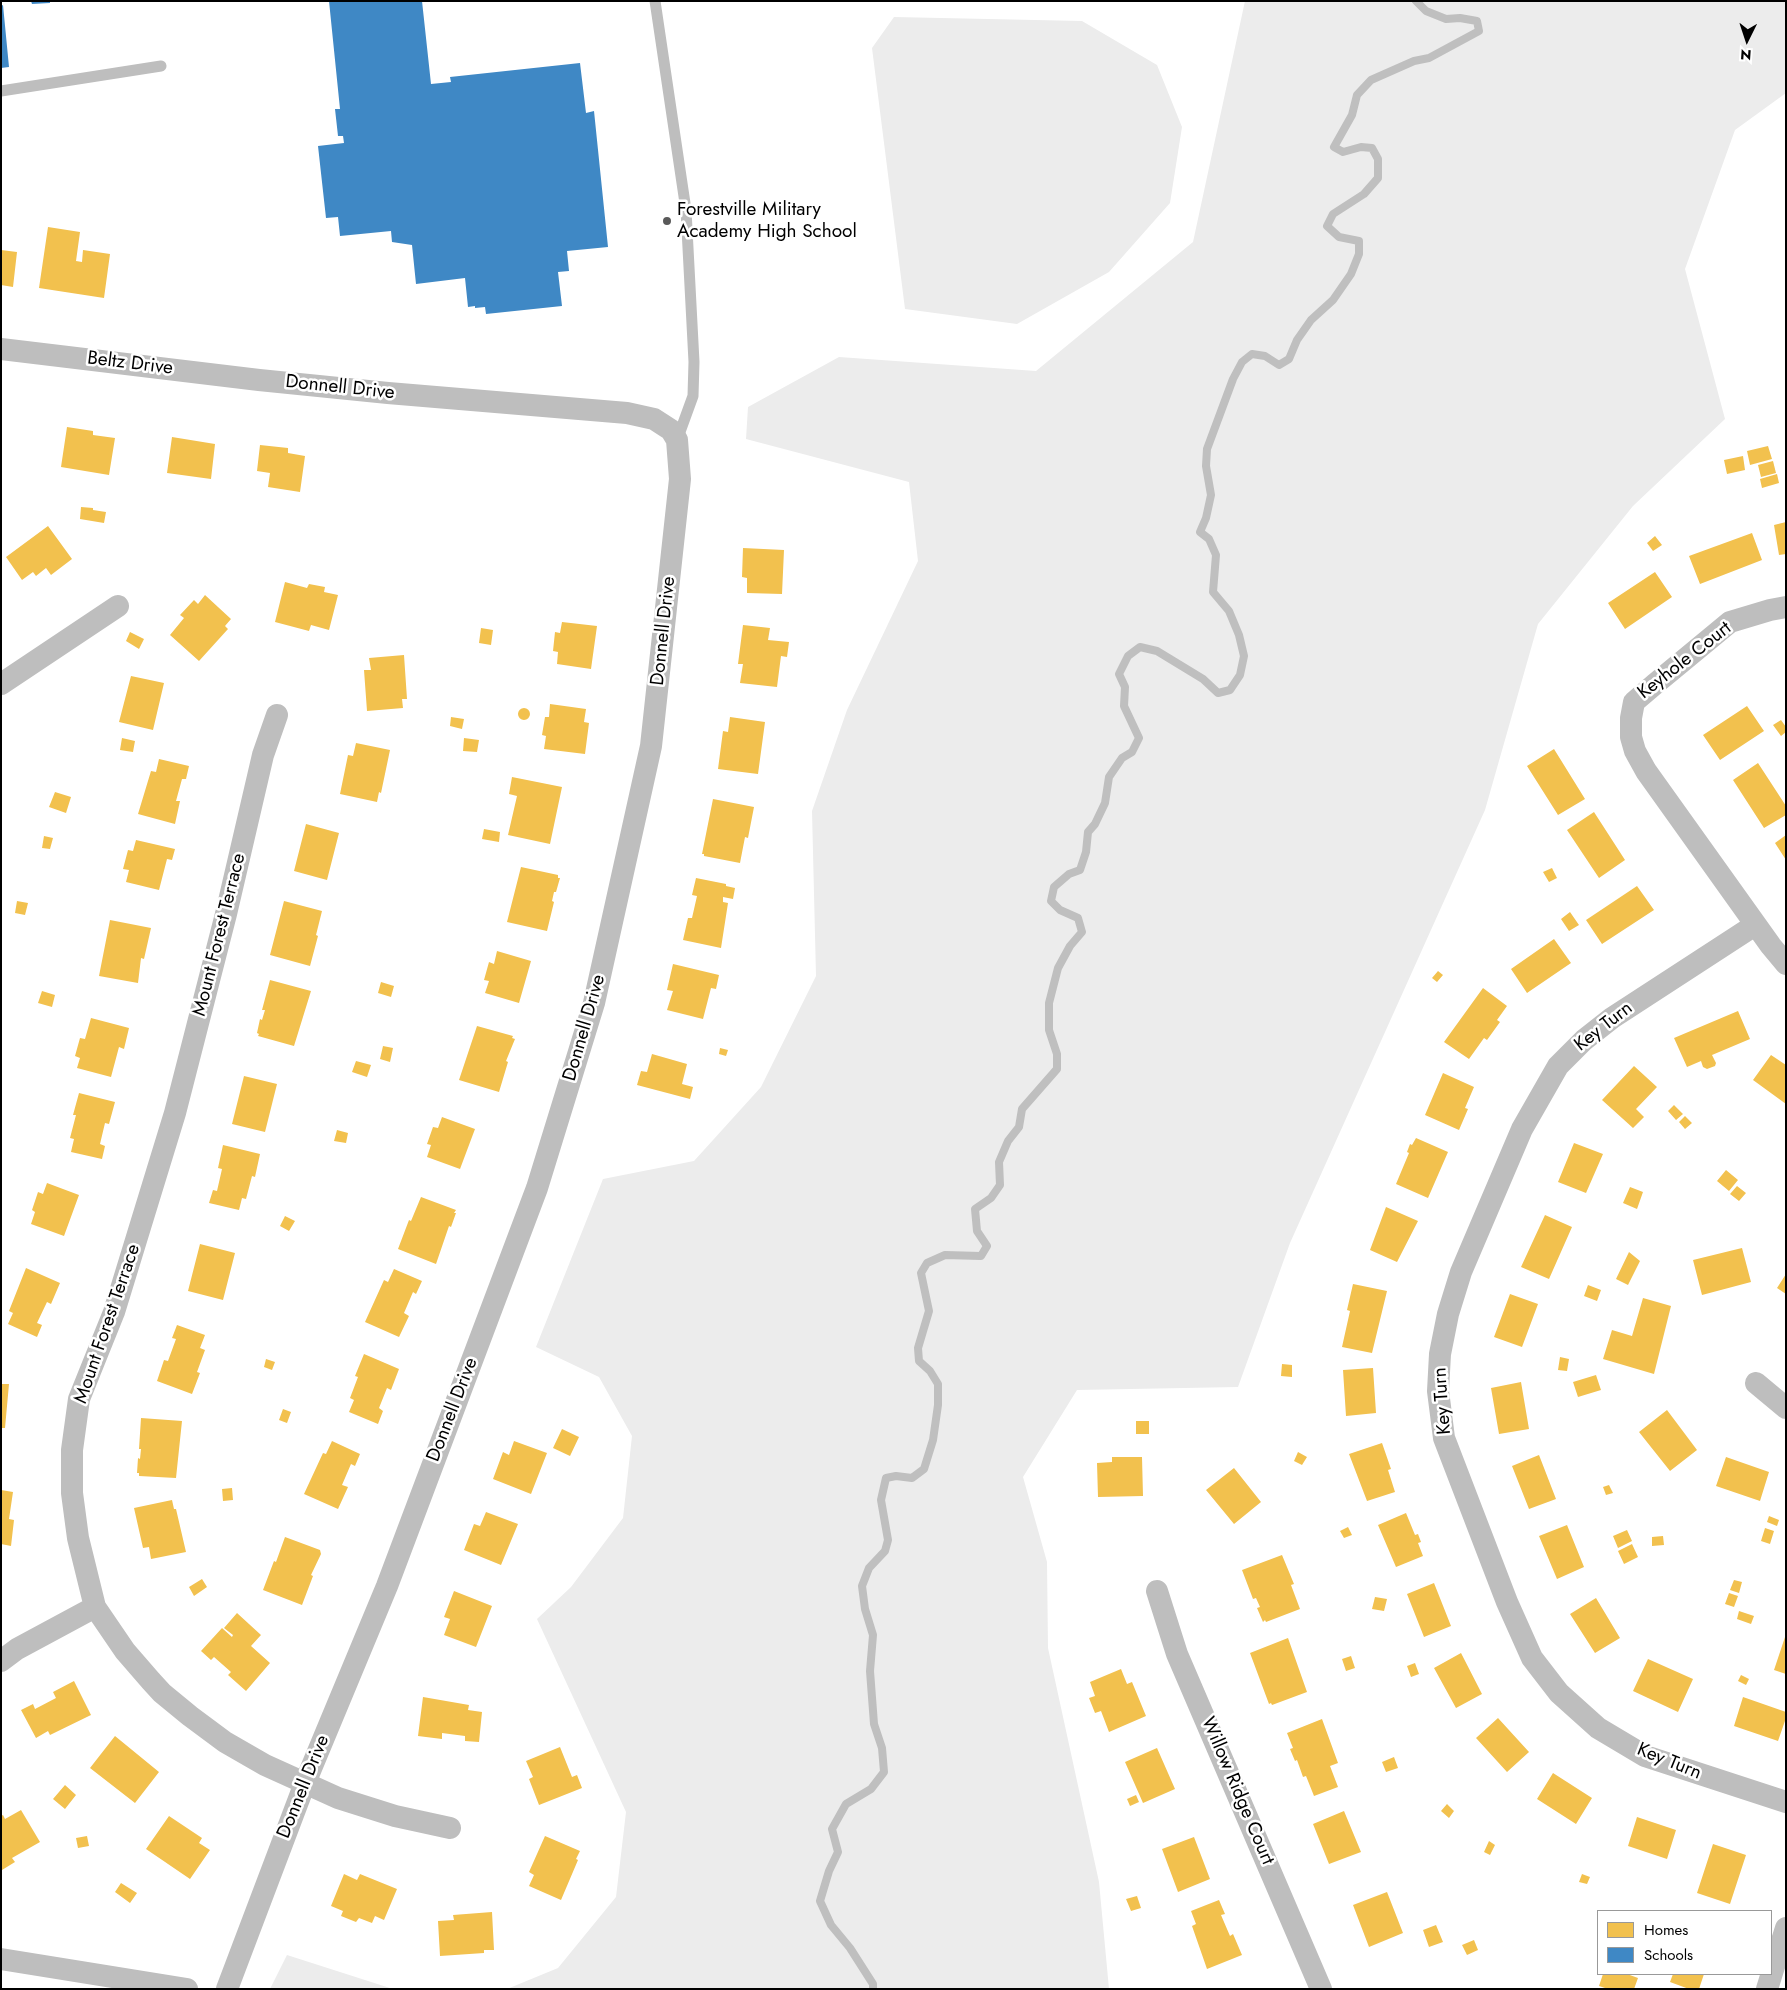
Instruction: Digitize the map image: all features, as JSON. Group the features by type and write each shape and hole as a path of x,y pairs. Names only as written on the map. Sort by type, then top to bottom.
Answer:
{"street":[{"name":"Beltz Drive","path":"1,348 259,380"},
{"name":"Donnell Drive","path":"227,1989 305,1782 387,1586 530,1207 594,1003 651,746 680,479 677,440 671,430 654,419 627,413 398,394 259,380"},
{"path":"1,684 118,606"},
{"name":"Keyhole Court","path":"1756,924 1646,770 1635,751 1631,737 1631,718 1634,702 1730,622 1786,607"},
{"name":"Mount Forest Terrace","path":"277,715 263,755 226,914 175,1114 114,1312 80,1399 72,1450 72,1493 78,1538 95,1607 125,1651 162,1694 224,1742 265,1765 338,1798 388,1814 450,1828"},
{"path":"1756,924 1786,964"},
{"name":"Key Turn","path":"1756,924 1612,1018 1584,1040 1558,1066 1522,1130 1462,1272 1448,1314 1440,1354 1438,1391 1444,1438 1507,1602 1532,1658 1559,1693 1598,1728 1645,1756 1786,1802"},
{"path":"1756,1384 1786,1408"},
{"name":"Willow Ridge Court","path":"1157,1591 1178,1654 1321,1989"},
{"path":"1,1661 17,1649 95,1607"},
{"path":"1772,1973 1786,1928"},
{"path":"1,1959 187,1989"},
{"path":"1767,1989 1771,1975"}],"lane":[{"path":"656,1 686,210 693,354 693,396 677,440"},
{"path":"1,91 161,66"}],"shaded area":[{"path":"1245,1 1786,1 1786,93 1735,130 1685,269 1725,419 1633,506 1538,624 1485,810 1290,1243 1238,1387 1077,1390 1023,1477 1047,1562 1048,1648 1099,1882 1109,1989 507,1989 558,1968 616,1897 626,1812 537,1619 571,1587 623,1518 632,1436 599,1377 536,1347 603,1179 694,1161 761,1087 816,976 812,811 847,710 918,561 909,482 746,439 748,407 839,357 1036,371 1193,242"},
{"path":"894,17 1082,21 1157,65 1182,127 1170,203 1109,272 1017,324 905,309 872,48"},
{"path":"287,1955 393,1989 270,1989"}],"building: Homes":[{"path":"48,227 80,232 76,261 82,262 83,250 110,254 104,298 39,288"},
{"path":"1,250 17,252 13,287 1,285"},
{"path":"67,427 93,431 93,435 115,438 109,475 61,467"},
{"path":"172,437 215,444 211,479 167,473"},
{"path":"260,445 288,448 288,453 305,456 300,492 268,487 270,473 257,471"},
{"path":"1768,446 1772,459 1750,465 1747,451"},
{"path":"1743,456 1745,470 1727,474 1724,460"},
{"path":"1773,461 1776,473 1761,477 1758,465"},
{"path":"1777,474 1779,483 1762,488 1760,479"},
{"path":"81,507 106,512 104,523 80,519"},
{"path":"1786,522 1786,554 1779,555 1774,525"},
{"path":"48,526 72,559 51,575 46,568 36,576 33,572 22,580 6,557"},
{"path":"1752,533 1762,560 1700,584 1689,556"},
{"path":"1655,536 1662,545 1653,551 1647,543"},
{"path":"743,548 784,550 782,594 747,593 747,578 742,577"},
{"path":"1655,572 1672,597 1625,629 1608,603"},
{"path":"285,582 307,588 309,584 325,587 324,592 338,595 329,630 311,625 309,631 275,622"},
{"path":"205,595 231,619 225,626 228,629 199,661 170,635 184,618 180,615 194,600 198,604"},
{"path":"562,622 597,626 591,669 557,664 558,652 553,651 555,632 560,633"},
{"path":"743,625 770,628 768,640 789,642 787,657 781,656 777,687 740,683 743,664 738,664"},
{"path":"481,628 493,630 491,645 479,643"},
{"path":"130,632 144,639 139,649 126,641"},
{"path":"404,655 407,699 402,699 403,708 367,711 364,670 371,670 369,658"},
{"path":"131,676 164,683 153,730 119,722"},
{"path":"550,704 586,709 584,722 589,723 585,754 544,749 546,736 542,735 545,717 549,717"},
{"path":"1747,706 1764,731 1720,760 1703,735"},
{"path":"522,708 526,708 530,714 526,720 522,720 518,716 518,712"},
{"path":"451,717 464,719 462,729 450,726"},
{"path":"730,717 765,722 758,774 718,769 723,731 728,732"},
{"path":"1781,720 1786,727 1786,732 1781,736 1773,725"},
{"path":"122,738 135,741 133,752 120,750"},
{"path":"464,738 479,740 477,752 463,751"},
{"path":"356,743 390,750 381,793 379,792 377,802 340,794 348,755 353,756"},
{"path":"1554,749 1585,799 1558,815 1527,766"},
{"path":"159,759 189,766 186,779 182,779 176,801 180,801 175,824 138,814 151,771 156,772"},
{"path":"1758,763 1786,806 1786,815 1764,828 1733,780"},
{"path":"512,777 562,787 550,844 508,835 517,796 509,794"},
{"path":"55,792 71,797 66,813 49,807"},
{"path":"713,799 754,807 748,838 745,837 740,863 702,854"},
{"path":"1594,812 1625,860 1599,878 1567,830"},
{"path":"306,824 339,833 327,880 294,871"},
{"path":"484,829 500,832 499,842 482,839"},
{"path":"1786,835 1786,860 1775,843"},
{"path":"44,836 53,838 50,849 42,848"},
{"path":"136,840 175,849 172,860 167,859 159,890 126,882 129,870 123,869 128,850 133,851"},
{"path":"521,867 558,875 558,878 560,878 556,892 554,892 552,901 554,902 547,931 507,922"},
{"path":"1552,868 1557,878 1549,882 1543,872"},
{"path":"696,878 726,884 726,886 735,888 733,899 723,897 723,902 728,903 721,948 683,940 688,918 692,918 697,896 692,895"},
{"path":"1637,886 1654,910 1602,944 1586,920"},
{"path":"17,901 28,903 25,915 15,913"},
{"path":"284,901 322,911 310,966 270,955"},
{"path":"1570,912 1579,925 1569,931 1561,919"},
{"path":"110,920 151,928 144,959 141,958 138,983 99,976"},
{"path":"1554,939 1571,963 1527,993 1511,969"},
{"path":"497,951 531,961 519,1003 485,993 489,981 484,980 489,962 494,964"},
{"path":"673,964 719,975 716,989 711,988 703,1019 667,1010 673,991 667,990"},
{"path":"1438,971 1443,975 1437,982 1432,978"},
{"path":"270,980 311,991 294,1046 258,1036 260,1019 262,1020 265,1010 262,1010"},
{"path":"381,982 394,986 391,997 378,993"},
{"path":"1483,988 1507,1006 1497,1020 1500,1022 1487,1040 1484,1038 1469,1059 1444,1042"},
{"path":"42,991 55,995 52,1007 38,1003"},
{"path":"1738,1011 1750,1039 1712,1055 1716,1063 1715,1066 1707,1069 1703,1067 1701,1061 1687,1067 1674,1038"},
{"path":"91,1018 129,1028 124,1049 119,1047 111,1077 77,1068 80,1058 75,1056 80,1038 85,1039"},
{"path":"477,1026 513,1036 512,1038 515,1039 506,1061 508,1062 499,1092 459,1080"},
{"path":"383,1046 393,1048 390,1062 380,1059"},
{"path":"720,1048 728,1050 726,1056 719,1054"},
{"path":"652,1054 687,1064 682,1084 693,1087 690,1099 637,1085 641,1071 647,1072"},
{"path":"1771,1055 1786,1065 1786,1104 1753,1080"},
{"path":"356,1061 371,1065 367,1077 352,1072"},
{"path":"1634,1066 1657,1087 1636,1109 1644,1117 1633,1128 1602,1100"},
{"path":"1443,1073 1474,1087 1465,1108 1468,1109 1459,1130 1425,1115"},
{"path":"244,1076 277,1084 265,1132 232,1124"},
{"path":"79,1093 115,1102 109,1124 105,1123 100,1144 105,1146 102,1159 71,1152 74,1139 70,1138 76,1115 73,1115"},
{"path":"1674,1105 1683,1114 1676,1120 1668,1111"},
{"path":"1685,1116 1692,1123 1685,1129 1679,1122"},
{"path":"442,1117 475,1129 460,1169 427,1157 431,1145 427,1144 433,1127 438,1128"},
{"path":"337,1130 348,1133 346,1143 334,1141"},
{"path":"1416,1138 1448,1152 1428,1198 1396,1184 1409,1153 1407,1152 1410,1144 1412,1145"},
{"path":"1574,1143 1603,1154 1586,1193 1558,1182"},
{"path":"223,1145 260,1154 255,1177 252,1176 246,1199 242,1198 239,1210 209,1203 213,1190 217,1191 222,1169 218,1168"},
{"path":"1726,1170 1738,1180 1729,1191 1717,1181"},
{"path":"47,1183 79,1195 64,1236 31,1224 35,1212 32,1210 38,1192 43,1194"},
{"path":"1737,1186 1746,1193 1739,1201 1730,1194"},
{"path":"1630,1187 1643,1192 1637,1209 1623,1203"},
{"path":"421,1197 456,1210 436,1264 398,1249 409,1220 411,1221"},
{"path":"1386,1207 1418,1221 1397,1262 1370,1250"},
{"path":"1545,1215 1572,1227 1549,1279 1521,1267"},
{"path":"285,1216 295,1221 289,1231 280,1226"},
{"path":"200,1244 235,1253 223,1300 188,1291"},
{"path":"1742,1248 1751,1282 1702,1295 1693,1260"},
{"path":"1629,1252 1640,1261 1628,1285 1616,1279"},
{"path":"26,1268 60,1283 51,1304 47,1302 37,1323 42,1325 37,1337 8,1324 13,1313 9,1311"},
{"path":"394,1269 422,1281 416,1294 413,1292 404,1313 409,1316 399,1337 365,1322 384,1280 388,1282"},
{"path":"1786,1274 1786,1294 1777,1288"},
{"path":"1353,1284 1387,1291 1372,1353 1342,1347 1350,1311 1347,1310"},
{"path":"1588,1285 1601,1290 1597,1301 1584,1296"},
{"path":"1510,1294 1538,1304 1522,1347 1494,1337"},
{"path":"1643,1298 1671,1306 1654,1374 1603,1359 1612,1330 1632,1336"},
{"path":"177,1325 205,1335 200,1348 205,1350 197,1372 200,1373 192,1394 157,1381 164,1360 168,1361 176,1339 172,1338"},
{"path":"364,1354 399,1369 391,1390 387,1388 379,1408 383,1411 378,1424 349,1412 354,1400 350,1398 358,1377 355,1376"},
{"path":"1560,1357 1569,1359 1567,1371 1558,1370"},
{"path":"266,1359 275,1362 272,1370 264,1367"},
{"path":"1282,1364 1292,1365 1292,1377 1281,1376"},
{"path":"1373,1368 1376,1413 1346,1416 1343,1370"},
{"path":"1596,1375 1601,1390 1578,1397 1573,1382"},
{"path":"1521,1382 1529,1429 1499,1434 1491,1388"},
{"path":"1,1384 9,1384 5,1428 1,1428"},
{"path":"283,1409 291,1412 287,1423 279,1420"},
{"path":"1667,1410 1697,1450 1670,1471 1639,1432"},
{"path":"141,1418 182,1421 176,1478 139,1476 139,1473 137,1473 141,1449 139,1449"},
{"path":"1136,1421 1149,1421 1149,1434 1136,1434"},
{"path":"562,1429 579,1437 570,1456 553,1448"},
{"path":"332,1441 360,1454 355,1466 351,1464 342,1485 348,1487 338,1509 304,1494 323,1453 326,1454"},
{"path":"514,1441 547,1453 531,1494 493,1479 503,1452 509,1455"},
{"path":"1382,1443 1391,1469 1388,1470 1395,1492 1367,1501 1349,1454"},
{"path":"1298,1452 1307,1457 1302,1465 1294,1461"},
{"path":"1539,1455 1556,1499 1529,1509 1512,1466"},
{"path":"1112,1457 1142,1457 1143,1496 1098,1497 1097,1463 1112,1462"},
{"path":"1726,1457 1769,1472 1760,1501 1716,1486"},
{"path":"1234,1468 1261,1502 1234,1524 1206,1490"},
{"path":"1609,1485 1613,1493 1606,1495 1603,1487"},
{"path":"232,1488 233,1500 223,1501 222,1489"},
{"path":"1,1490 13,1492 9,1519 14,1520 11,1546 1,1544"},
{"path":"172,1500 174,1509 176,1509 186,1552 151,1559 149,1547 143,1548 134,1508"},
{"path":"486,1512 518,1524 501,1565 464,1550 474,1524 480,1526"},
{"path":"1406,1513 1415,1535 1418,1534 1421,1542 1418,1543 1423,1556 1396,1567 1378,1525"},
{"path":"1769,1516 1779,1520 1777,1526 1767,1522"},
{"path":"1567,1525 1584,1567 1557,1579 1539,1536"},
{"path":"1348,1527 1352,1535 1344,1538 1340,1531"},
{"path":"1765,1528 1774,1531 1770,1544 1761,1541"},
{"path":"1627,1530 1632,1541 1618,1548 1613,1536"},
{"path":"1663,1536 1664,1545 1652,1546 1652,1537"},
{"path":"285,1537 320,1550 321,1554 311,1575 313,1576 302,1605 263,1590"},
{"path":"1632,1544 1638,1557 1624,1564 1618,1551"},
{"path":"1282,1555 1294,1584 1291,1585 1300,1609 1263,1622 1257,1608 1260,1607 1256,1598 1253,1599 1242,1570"},
{"path":"202,1579 207,1587 194,1596 189,1587"},
{"path":"1734,1580 1742,1582 1739,1593 1730,1590"},
{"path":"1434,1583 1451,1626 1424,1637 1407,1594"},
{"path":"454,1591 492,1606 476,1647 444,1635 450,1619 444,1617"},
{"path":"1729,1593 1738,1596 1734,1607 1725,1604"},
{"path":"1375,1597 1387,1599 1384,1611 1372,1609"},
{"path":"1596,1598 1620,1638 1595,1653 1570,1614"},
{"path":"1739,1611 1754,1616 1751,1624 1737,1619"},
{"path":"237,1613 261,1635 251,1646 270,1663 246,1691 228,1675 231,1672 214,1657 211,1660 201,1651 222,1628 232,1637 233,1635 224,1628"},
{"path":"1786,1637 1786,1674 1774,1670"},
{"path":"1288,1638 1307,1692 1272,1705 1271,1703 1269,1704 1250,1653"},
{"path":"1461,1653 1482,1694 1456,1708 1434,1668"},
{"path":"1351,1656 1355,1668 1346,1671 1342,1659"},
{"path":"1648,1659 1693,1679 1678,1712 1633,1691"},
{"path":"1415,1663 1419,1674 1411,1677 1407,1666"},
{"path":"1121,1669 1127,1684 1132,1682 1146,1716 1109,1732 1101,1711 1095,1713 1089,1698 1095,1696 1090,1682"},
{"path":"1741,1675 1749,1679 1746,1685 1738,1681"},
{"path":"74,1681 91,1715 50,1735 48,1731 36,1738 21,1710 33,1704 35,1709 56,1698 53,1692"},
{"path":"423,1697 469,1705 468,1710 482,1712 479,1742 465,1741 465,1736 442,1733 442,1739 418,1736"},
{"path":"1743,1697 1786,1712 1786,1718 1778,1741 1734,1726"},
{"path":"1498,1718 1529,1752 1507,1772 1476,1738"},
{"path":"1322,1719 1338,1763 1330,1766 1338,1787 1314,1796 1306,1776 1303,1777 1297,1760 1295,1761 1290,1749 1293,1748 1287,1733"},
{"path":"115,1736 159,1772 135,1803 90,1768"},
{"path":"560,1747 572,1777 577,1775 582,1788 539,1805 529,1779 533,1777 526,1761"},
{"path":"1157,1748 1175,1789 1143,1803 1125,1762"},
{"path":"1394,1757 1398,1768 1386,1772 1382,1762"},
{"path":"1553,1773 1592,1798 1576,1824 1537,1799"},
{"path":"65,1785 76,1795 65,1809 53,1799"},
{"path":"1136,1795 1139,1802 1130,1806 1127,1799"},
{"path":"1447,1804 1454,1811 1449,1818 1441,1811"},
{"path":"21,1810 40,1842 12,1858 15,1862 2,1870 1,1816 3,1815 5,1819"},
{"path":"1344,1811 1361,1852 1329,1864 1313,1824"},
{"path":"169,1816 202,1838 199,1843 210,1850 190,1879 146,1849"},
{"path":"1637,1817 1676,1830 1667,1859 1628,1846"},
{"path":"87,1836 89,1846 78,1848 76,1838"},
{"path":"545,1836 580,1851 561,1900 529,1886 534,1875 529,1872"},
{"path":"1194,1837 1210,1879 1178,1892 1162,1849"},
{"path":"1489,1841 1495,1845 1490,1855 1484,1852"},
{"path":"1713,1844 1746,1855 1730,1904 1697,1893"},
{"path":"344,1874 357,1880 360,1874 397,1889 384,1920 375,1916 372,1923 359,1918 356,1922 341,1916 343,1911 331,1906"},
{"path":"1582,1874 1590,1877 1587,1884 1579,1882"},
{"path":"121,1883 137,1893 130,1903 115,1892"},
{"path":"1387,1892 1403,1933 1369,1947 1353,1905"},
{"path":"1137,1896 1141,1908 1131,1911 1126,1899"},
{"path":"1219,1900 1225,1914 1221,1915 1230,1936 1233,1934 1242,1955 1207,1969 1192,1926 1196,1924 1191,1911"},
{"path":"492,1912 494,1950 484,1950 484,1953 440,1956 438,1921 454,1920 453,1915"},
{"path":"1436,1925 1443,1942 1429,1947 1423,1930"},
{"path":"1474,1940 1478,1950 1467,1955 1462,1945"},
{"path":"1603,1975 1630,1975 1638,1978 1634,1989 1608,1989 1599,1986"},
{"path":"1673,1975 1704,1975 1699,1989 1689,1989 1670,1982"}],"building: Schools":[{"path":"31,1 50,1 50,3 32,4"},
{"path":"329,1 422,1 431,84 451,82 450,77 580,63 586,113 594,111 608,247 567,251 569,271 558,272 562,306 486,314 485,307 468,307 465,278 416,284 412,245 392,242 391,231 340,236 338,217 326,218 318,146 344,143 343,136 338,136 335,109 340,109"},
{"path":"3,5 9,67 1,68 1,6"}],"waterway":[{"path":"873,1989 873,1984 850,1948 831,1925 820,1901 829,1871 838,1852 832,1829 846,1804 871,1789 884,1772 882,1748 874,1724 870,1671 873,1635 865,1609 862,1586 869,1568 885,1551 888,1540 881,1500 886,1478 896,1476 912,1478 924,1469 933,1440 938,1405 938,1384 930,1371 919,1361 918,1348 929,1311 921,1273 927,1263 945,1255 981,1256 987,1246 977,1231 975,1209 991,1198 1000,1185 999,1162 1008,1141 1019,1127 1022,1109 1057,1069 1057,1054 1049,1030 1049,1003 1058,968 1070,946 1082,932 1078,918 1060,910 1051,901 1054,887 1069,874 1080,870 1086,852 1088,832 1095,824 1105,803 1109,777 1122,758 1132,752 1139,738 1124,706 1125,687 1119,674 1128,656 1140,647 1157,651 1203,679 1218,693 1230,690 1240,675 1244,656 1239,635 1229,611 1213,592 1216,555 1209,539 1200,532 1206,518 1211,495 1206,466 1207,449 1233,379 1242,362 1252,354 1265,356 1279,365 1289,359 1297,340 1311,320 1333,300 1351,274 1359,254 1359,241 1339,237 1327,226 1333,214 1364,194 1378,178 1378,159 1372,148 1361,147 1343,152 1334,147 1352,115 1357,95 1371,80 1414,61 1429,58 1479,31 1477,21 1460,18 1446,19 1426,11 1416,1"}],"place":[{"name":"Forestville Military Academy High School","path":"667,221"}]}
